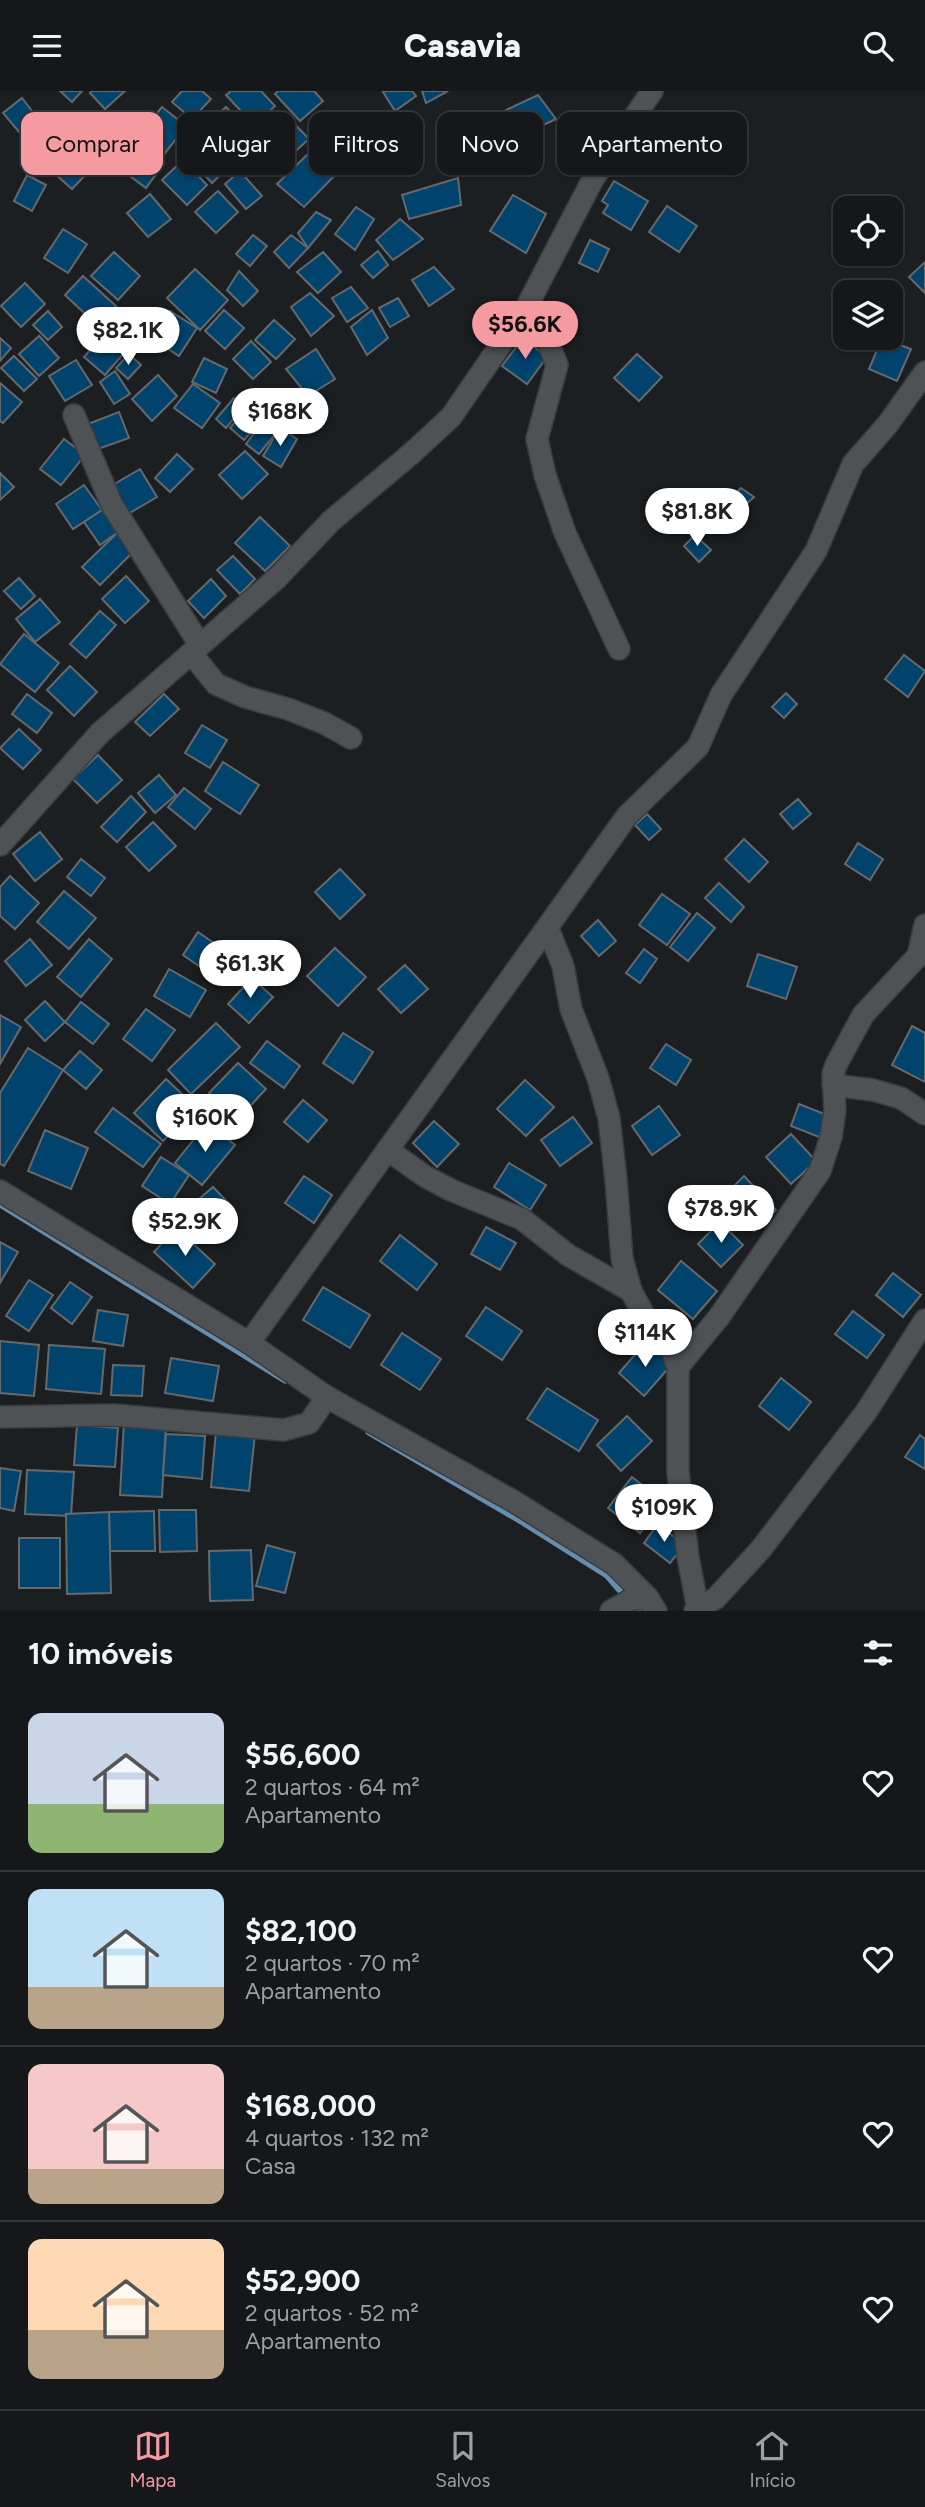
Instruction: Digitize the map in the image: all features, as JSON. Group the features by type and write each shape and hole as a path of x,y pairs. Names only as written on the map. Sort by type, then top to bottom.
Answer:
{"street":[{"path":"0,845 100,733 277,578 331,521 451,417 526,308 593,179 652,91"},
{"path":"526,308 548,340 557,365 537,439 545,475 565,533 619,649"},
{"path":"249,1343 627,816 698,747 721,695 816,551 853,464 888,424 925,372"},
{"path":"74,415 112,505 216,684 245,697 324,723 351,738"},
{"path":"678,1367 719,1317 820,1171 831,1137 835,1110 833,1074 836,1065 863,1016 918,956 925,925"},
{"path":"548,929 563,965 571,1009 598,1079 609,1118 622,1258 631,1291 645,1317 668,1344 678,1367 678,1472 696,1610 716,1598 761,1549 866,1412 925,1319"},
{"path":"834,1085 873,1090 901,1098 925,1114"},
{"path":"388,1150 426,1177 453,1191 522,1219 568,1255 631,1291"},
{"path":"0,1191 249,1343 324,1400 524,1508 614,1564 645,1603 611,1611"},
{"path":"0,1417 114,1415 284,1430 309,1423 324,1400"}],"building":[{"path":"60,91 82,91 72,102"},
{"path":"91,91 125,91 105,109"},
{"path":"182,91 202,91 211,99 199,112 184,112 172,102"},
{"path":"231,91 261,91 275,106 268,112 242,112 226,95"},
{"path":"278,91 314,91 323,101 300,121 295,112 292,112 275,94"},
{"path":"412,91 416,96 395,111 383,92"},
{"path":"422,91 448,91 426,103"},
{"path":"538,95 556,119 543,125 543,112 504,111"},
{"path":"22,98 33,112 21,112 21,134 3,113"},
{"path":"162,107 177,119 177,138 165,153 163,112 158,112"},
{"path":"295,124 309,139 295,152"},
{"path":"309,153 309,175 335,175 304,207 277,184 286,175 295,175 295,166"},
{"path":"177,166 177,175 197,175 207,185 187,205 162,180"},
{"path":"27,175 46,185 32,211 14,201"},
{"path":"56,175 85,175 72,189"},
{"path":"128,175 155,175 146,188"},
{"path":"205,175 220,175 212,183"},
{"path":"235,175 244,175 262,196 246,209 225,184"},
{"path":"458,178 461,205 409,219 402,195"},
{"path":"614,181 648,201 631,230 603,213 608,205 602,201"},
{"path":"218,191 238,212 216,233 195,212"},
{"path":"150,194 171,219 148,237 127,213"},
{"path":"513,195 546,214 526,253 490,231"},
{"path":"667,206 697,226 679,252 649,232"},
{"path":"356,207 374,219 355,250 335,234"},
{"path":"316,212 331,220 308,248 298,233"},
{"path":"400,219 423,239 393,260 376,240"},
{"path":"63,229 87,244 68,273 44,258"},
{"path":"253,235 267,246 250,266 236,254"},
{"path":"291,235 308,248 289,268 274,252"},
{"path":"590,240 609,249 598,272 579,263"},
{"path":"378,251 388,265 373,278 361,265"},
{"path":"114,252 140,276 118,300 91,276"},
{"path":"323,252 341,272 318,293 297,272"},
{"path":"925,262 925,293 909,277"},
{"path":"434,267 454,289 429,306 412,280"},
{"path":"195,269 228,300 200,330 167,298"},
{"path":"239,271 258,291 243,306 227,290"},
{"path":"83,276 116,306 98,326 65,295"},
{"path":"25,283 45,304 21,327 1,306"},
{"path":"351,287 368,308 347,322 332,298"},
{"path":"310,293 334,316 311,336 291,307"},
{"path":"398,298 409,316 390,327 379,308"},
{"path":"224,310 244,328 225,349 205,331"},
{"path":"372,310 388,338 367,355 351,327"},
{"path":"48,311 62,327 48,340 33,325"},
{"path":"170,311 197,328 179,356 153,339"},
{"path":"274,320 295,339 276,359 255,340"},
{"path":"103,335 124,353 105,375 84,357"},
{"path":"39,336 59,358 39,376 19,354"},
{"path":"0,338 11,348 0,361"},
{"path":"523,338 547,357 527,384 502,366"},
{"path":"251,341 271,362 253,379 233,359"},
{"path":"903,346 911,349 897,381 869,369 877,350 903,350"},
{"path":"316,349 335,379 308,396 286,369"},
{"path":"129,354 141,365 128,379 116,368"},
{"path":"637,354 662,377 639,401 614,378"},
{"path":"14,356 37,379 24,391 1,368"},
{"path":"204,358 227,369 216,393 192,382"},
{"path":"76,360 92,385 65,401 49,376"},
{"path":"115,371 130,394 114,404 100,382"},
{"path":"158,375 177,396 152,421 132,399"},
{"path":"0,383 22,402 3,423 0,421"},
{"path":"193,384 220,403 202,428 174,408"},
{"path":"234,398 244,406 226,428 216,419"},
{"path":"248,406 263,418 244,440 230,428"},
{"path":"119,412 129,438 98,449 88,424"},
{"path":"266,417 280,428 259,454 246,444"},
{"path":"280,428 297,439 281,467 263,456"},
{"path":"64,439 85,455 61,485 40,469"},
{"path":"245,451 268,474 242,499 219,475"},
{"path":"177,454 193,469 170,492 155,478"},
{"path":"140,469 157,497 128,514 111,486"},
{"path":"0,473 14,487 0,500"},
{"path":"84,485 102,510 73,529 56,504"},
{"path":"741,488 754,497 733,516 723,505"},
{"path":"102,510 118,532 100,545 84,522"},
{"path":"260,517 290,546 265,571 235,543"},
{"path":"118,532 135,550 100,585 82,567"},
{"path":"695,535 711,550 699,562 684,546"},
{"path":"233,556 255,579 240,594 217,570"},
{"path":"126,576 149,601 125,623 102,599"},
{"path":"19,578 35,596 21,609 4,591"},
{"path":"211,579 226,596 204,618 188,601"},
{"path":"40,599 60,622 35,642 16,619"},
{"path":"100,611 116,625 86,658 70,644"},
{"path":"24,634 59,663 35,692 0,664"},
{"path":"904,655 925,671 908,697 885,679"},
{"path":"70,666 97,692 74,716 47,690"},
{"path":"786,693 797,704 784,718 772,707"},
{"path":"27,694 52,713 37,733 12,714"},
{"path":"164,694 179,709 150,736 135,722"},
{"path":"202,725 227,740 210,768 185,753"},
{"path":"19,729 41,750 23,769 0,748"},
{"path":"98,755 122,780 97,803 73,779"},
{"path":"223,762 259,785 240,814 205,791"},
{"path":"159,775 176,795 155,813 138,793"},
{"path":"184,788 211,809 195,829 168,807"},
{"path":"131,796 146,812 117,842 101,827"},
{"path":"798,799 811,814 793,829 780,814"},
{"path":"647,814 661,829 649,840 635,825"},
{"path":"153,822 176,846 149,871 126,847"},
{"path":"40,832 62,859 35,881 13,854"},
{"path":"744,839 768,862 749,882 725,859"},
{"path":"858,843 883,859 870,880 845,864"},
{"path":"81,859 105,878 91,896 67,877"},
{"path":"340,869 365,895 340,919 315,892"},
{"path":"10,876 39,903 15,929 0,916 0,887"},
{"path":"719,883 744,907 731,922 705,898"},
{"path":"64,891 96,918 69,949 37,922"},
{"path":"662,894 690,914 667,945 639,925"},
{"path":"697,913 715,928 688,961 670,947"},
{"path":"598,920 616,941 599,956 581,936"},
{"path":"198,932 231,955 215,977 183,955"},
{"path":"30,939 52,965 26,986 5,961"},
{"path":"89,939 112,959 81,997 57,977"},
{"path":"335,948 366,977 338,1006 307,976"},
{"path":"644,949 657,959 640,983 626,973"},
{"path":"758,954 797,967 786,999 747,986"},
{"path":"405,965 428,989 401,1013 378,989"},
{"path":"169,969 206,990 190,1017 154,996"},
{"path":"252,978 273,997 249,1023 228,1004"},
{"path":"45,1001 65,1022 45,1041 25,1020"},
{"path":"81,1002 109,1024 93,1044 65,1022"},
{"path":"146,1009 175,1030 152,1061 123,1039"},
{"path":"0,1015 21,1027 0,1064"},
{"path":"216,1023 240,1047 191,1094 168,1070"},
{"path":"912,1026 925,1033 925,1082 892,1065"},
{"path":"343,1033 373,1052 353,1083 323,1063"},
{"path":"267,1041 300,1066 284,1088 250,1063"},
{"path":"666,1044 691,1060 676,1085 650,1068"},
{"path":"28,1048 63,1070 4,1166 0,1164 0,1093"},
{"path":"80,1051 102,1070 86,1089 63,1070"},
{"path":"238,1063 266,1089 237,1120 209,1093"},
{"path":"166,1079 196,1107 163,1141 134,1113"},
{"path":"525,1080 554,1107 526,1136 497,1109"},
{"path":"303,1100 327,1120 308,1142 284,1122"},
{"path":"799,1104 827,1115 819,1137 791,1126"},
{"path":"659,1106 680,1135 652,1155 632,1126"},
{"path":"113,1108 161,1144 143,1167 95,1132"},
{"path":"573,1117 592,1143 560,1166 541,1140"},
{"path":"434,1121 459,1144 437,1167 413,1143"},
{"path":"207,1123 235,1145 202,1185 175,1163"},
{"path":"45,1130 88,1148 71,1189 28,1171"},
{"path":"791,1134 816,1161 791,1184 766,1157"},
{"path":"161,1157 189,1175 170,1204 142,1186"},
{"path":"509,1163 546,1185 530,1210 494,1187"},
{"path":"304,1176 332,1195 314,1223 285,1203"},
{"path":"744,1176 776,1210 754,1231 722,1198"},
{"path":"213,1187 234,1209 212,1229 191,1206"},
{"path":"720,1222 743,1245 721,1267 698,1244"},
{"path":"486,1227 516,1243 500,1270 471,1254"},
{"path":"176,1228 215,1264 193,1288 154,1252"},
{"path":"400,1235 437,1264 417,1290 380,1261"},
{"path":"0,1242 18,1252 0,1283"},
{"path":"681,1261 717,1291 693,1319 658,1290"},
{"path":"893,1273 921,1295 903,1317 876,1295"},
{"path":"29,1280 53,1295 29,1331 6,1316"},
{"path":"70,1282 92,1297 72,1324 51,1308"},
{"path":"323,1287 370,1315 350,1348 303,1320"},
{"path":"486,1307 522,1331 502,1360 466,1336"},
{"path":"98,1310 128,1315 123,1346 93,1341"},
{"path":"853,1311 884,1335 867,1358 835,1334"},
{"path":"402,1333 441,1359 420,1390 381,1365"},
{"path":"0,1341 39,1345 34,1396 0,1393"},
{"path":"646,1342 672,1364 644,1396 619,1373"},
{"path":"49,1345 105,1349 101,1394 46,1389"},
{"path":"171,1358 219,1366 213,1401 165,1393"},
{"path":"113,1365 144,1366 142,1396 111,1395"},
{"path":"781,1378 811,1402 789,1430 759,1406"},
{"path":"547,1388 598,1420 579,1451 527,1419"},
{"path":"627,1416 652,1441 621,1471 597,1445"},
{"path":"124,1421 166,1423 162,1497 120,1495"},
{"path":"77,1425 118,1428 115,1467 74,1465"},
{"path":"216,1431 255,1434 249,1491 211,1487"},
{"path":"166,1434 205,1436 202,1479 163,1475"},
{"path":"920,1435 925,1439 925,1469 905,1457"},
{"path":"0,1468 21,1471 14,1511 0,1508"},
{"path":"27,1470 74,1472 71,1516 25,1514"},
{"path":"632,1477 664,1502 640,1533 608,1508"},
{"path":"159,1510 196,1510 197,1551 160,1552"},
{"path":"154,1511 155,1551 110,1551 109,1512"},
{"path":"109,1512 111,1593 67,1594 66,1514"},
{"path":"658,1524 684,1545 670,1563 644,1543"},
{"path":"19,1538 60,1538 60,1588 19,1588"},
{"path":"267,1545 295,1553 285,1593 256,1586"},
{"path":"251,1550 253,1600 210,1601 209,1551"}],"waterway":[{"path":"0,1204 285,1380"},
{"path":"369,1432 523,1522 607,1575 638,1611"}]}
